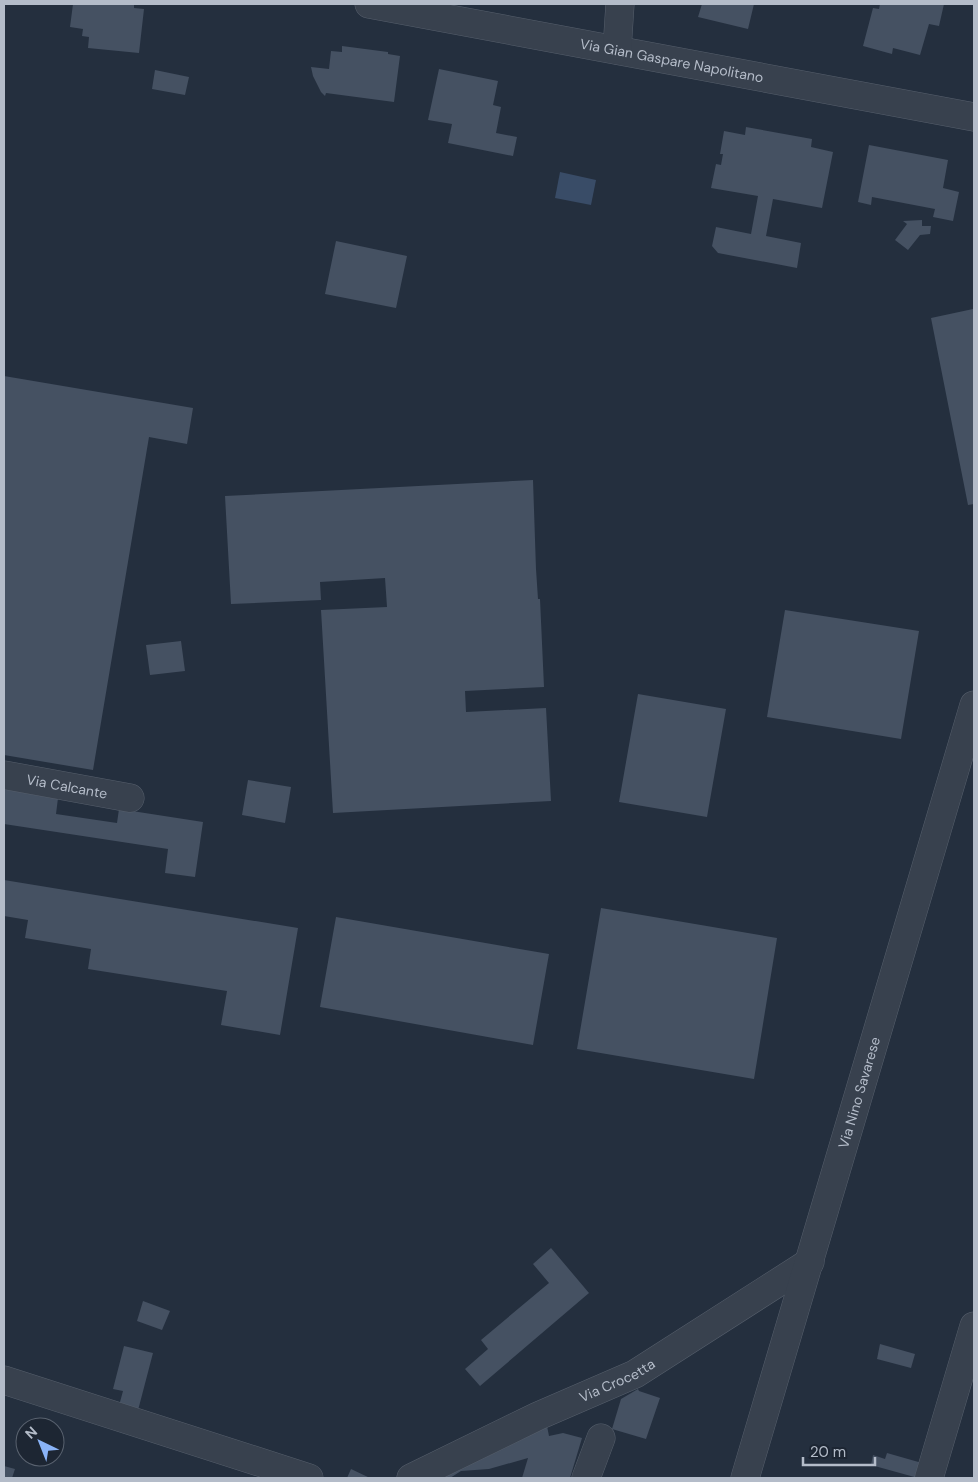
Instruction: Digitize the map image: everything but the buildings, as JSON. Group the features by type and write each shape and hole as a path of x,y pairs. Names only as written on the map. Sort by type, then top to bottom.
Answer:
{"street":[{"name":"Via Gian Gaspare Napolitano","path":"369,4 974,117"},
{"path":"617,50 620,4"},
{"name":"Via Nino Savarese","path":"746,1478 974,705"},
{"name":"Via Calcante","path":"4,775 130,798"},
{"name":"Via Crocetta","path":"411,1478 538,1416 635,1374 810,1262"},
{"path":"929,1478 974,1326"},
{"path":"4,1380 309,1478"},
{"path":"586,1478 601,1438"}],"water":[{"path":"560,172 596,180 591,205 555,198"}]}
